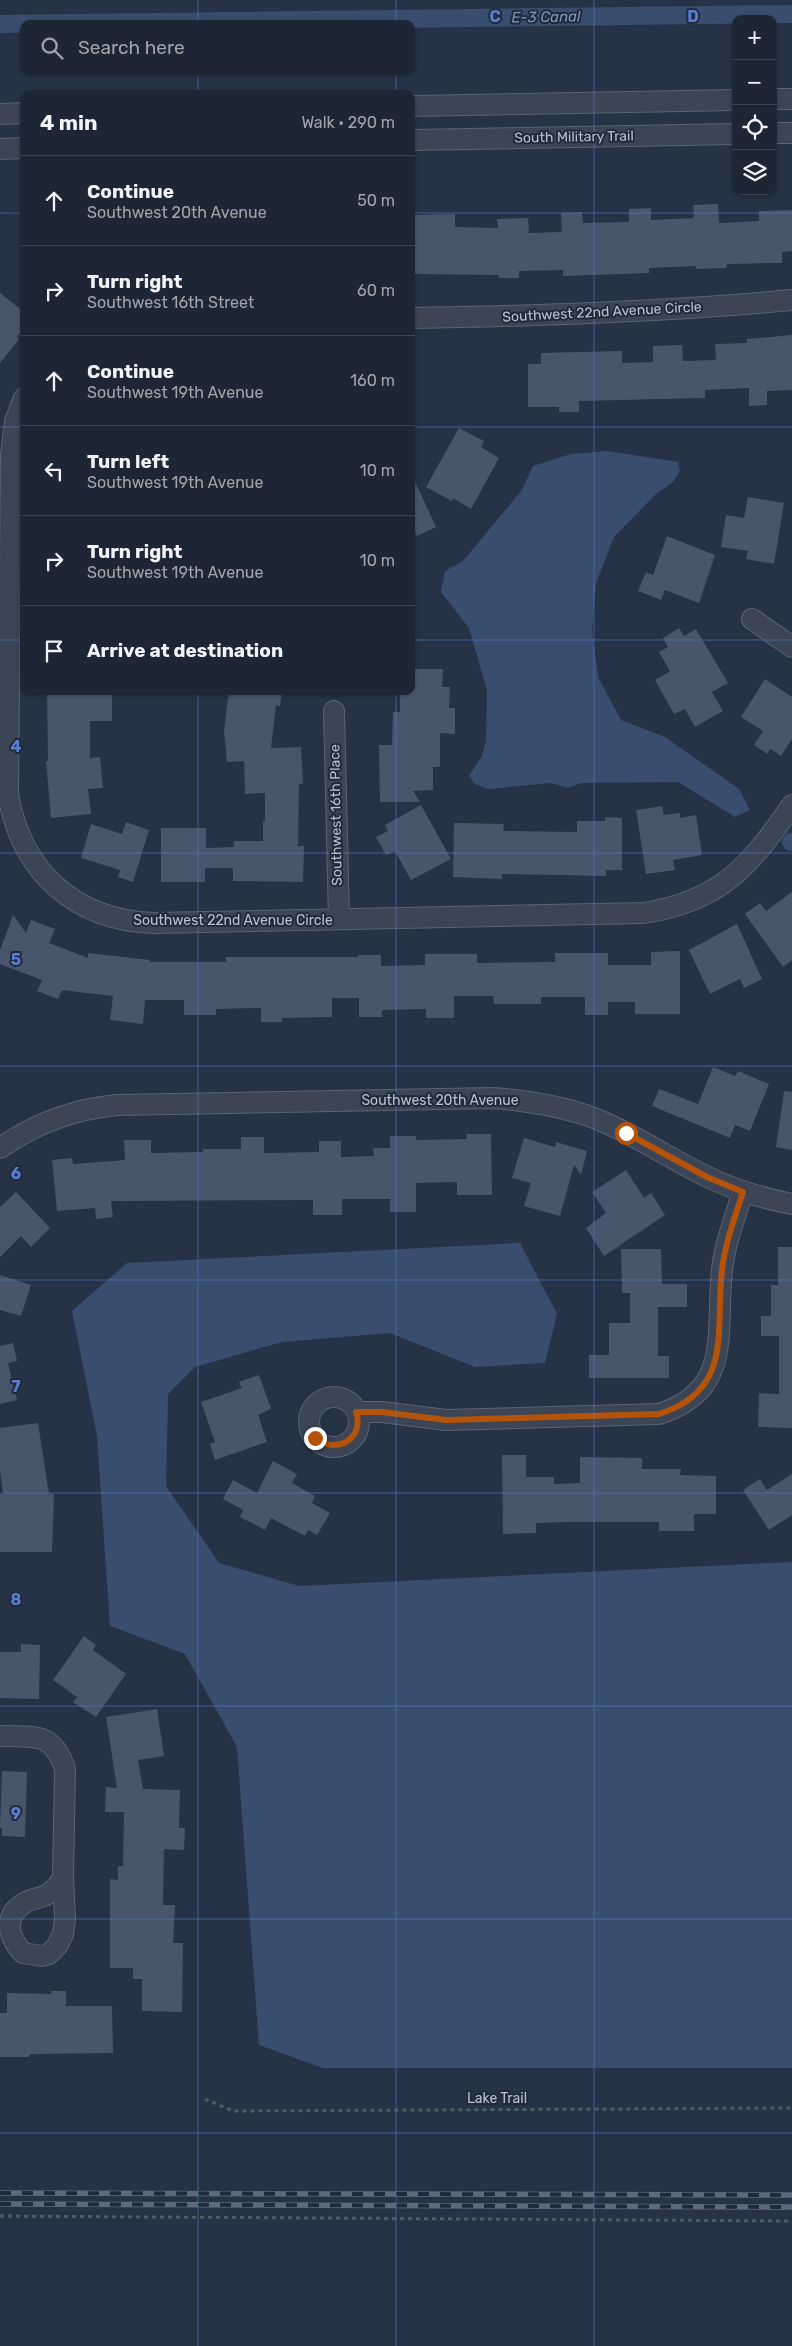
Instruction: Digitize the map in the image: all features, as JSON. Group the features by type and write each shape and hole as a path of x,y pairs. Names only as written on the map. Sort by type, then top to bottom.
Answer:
{"street":[{"path":"777,99 792,99"},
{"path":"415,106 732,100"},
{"path":"0,114 20,113"},
{"path":"777,133 792,133"},
{"name":"South Military Trail","path":"415,140 732,134"},
{"path":"0,148 20,148"},
{"name":"Southwest 22nd Avenue Circle","path":"415,318 520,316 657,310 792,300"},
{"name":"Southwest 22nd Avenue Circle","path":"20,408 15,421 11,454 8,794 16,828 32,860 49,880 69,898 84,907 118,919 153,923 644,913 663,910 697,899 730,879 756,855 792,805"},
{"path":"752,619 792,647"},
{"name":"Southwest 16th Place","path":"334,712 338,919"},
{"name":"Southwest 20th Avenue","path":"0,1148 46,1122 99,1107 246,1102 494,1098 529,1101 563,1108 595,1118 707,1177 743,1192 792,1204"},
{"path":"356,1412 382,1412 446,1420 659,1414 676,1409 690,1400 702,1388 712,1373 718,1356 722,1268 728,1238 743,1192"},
{"path":"0,1736 46,1739 61,1756 65,1769 63,1877"}],"path":[{"name":"Lake Trail","path":"205,2098 233,2111 792,2108"},
{"path":"0,2216 792,2221"}],"water":[{"path":"608,451 678,462 680,471 673,482 656,494 614,537 596,583 592,630 598,677 621,720 665,737 739,789 750,810 735,817 678,782 581,783 568,788 551,783 488,789 475,784 469,776 482,756 486,741 487,690 469,628 441,592 445,571 463,561 522,490 533,466 571,454"},
{"path":"520,1243 557,1314 545,1363 475,1367 390,1333 282,1342 195,1367 168,1394 166,1486 219,1563 299,1586 792,1562 792,2068 323,2068 259,2045 237,1747 185,1654 110,1626 97,1436 72,1311 127,1263"}],"building":[{"path":"718,204 719,223 759,221 759,211 792,210 792,251 782,252 782,263 727,264 726,268 696,269 696,266 649,268 649,273 563,276 563,270 519,271 519,278 499,278 499,275 415,274 415,215 455,214 455,227 498,228 497,219 528,218 529,233 562,232 561,213 582,212 583,223 629,222 629,209 651,208 651,220 694,218 693,205"},
{"path":"0,293 20,309 20,334 17,337 19,339 0,363"},
{"path":"792,335 792,390 767,391 767,405 749,406 749,388 705,390 705,398 579,401 579,412 559,412 559,407 528,407 528,364 541,364 541,353 622,351 622,363 653,362 653,346 682,345 683,361 716,360 715,344 747,343 747,339"},
{"path":"459,428 484,441 481,447 499,458 471,509 453,498 452,501 426,487"},
{"path":"415,482 436,527 417,536 415,532"},
{"path":"748,497 784,503 774,564 746,559 748,551 721,547 726,515 744,518"},
{"path":"667,536 715,555 699,603 665,590 661,600 638,591 646,572 653,575"},
{"path":"679,628 684,636 696,629 728,683 712,692 723,711 695,727 685,709 674,714 655,680 670,671 659,652 668,647 663,638"},
{"path":"415,669 443,669 442,687 450,687 449,708 455,708 455,734 440,733 440,767 433,767 433,790 413,791 420,802 380,802 379,745 392,745 393,712 400,712 400,695 415,695"},
{"path":"765,679 792,697 792,739 781,756 770,749 767,754 754,745 763,731 741,717"},
{"path":"47,695 112,695 112,721 90,721 90,758 100,757 103,788 88,789 91,814 51,818 46,761 48,761"},
{"path":"228,695 281,695 280,706 276,705 271,748 301,747 303,784 299,784 298,846 304,846 303,882 233,881 233,868 205,868 205,882 161,882 161,828 206,828 206,848 234,847 234,841 263,841 265,793 245,794 244,761 227,762 224,730"},
{"path":"421,805 451,859 411,880 395,851 386,855 376,837 388,831 385,825"},
{"path":"662,806 664,815 680,813 680,818 696,815 702,855 673,860 675,870 646,874 636,810"},
{"path":"605,817 622,818 622,870 606,870 606,876 502,874 502,879 453,877 454,823 504,824 503,831 577,832 577,821 605,821"},
{"path":"126,822 149,830 133,882 118,877 120,870 81,858 91,824 122,834"},
{"path":"792,892 792,960 783,967 745,914 760,903 766,911"},
{"path":"13,915 26,933 31,920 55,929 49,943 88,958 88,953 150,960 150,962 226,962 226,957 358,957 358,955 381,955 381,966 425,965 425,954 477,954 477,963 555,962 555,953 608,953 608,965 651,965 651,952 680,951 680,1014 635,1014 635,1002 608,1002 608,1015 585,1015 585,997 541,997 541,1004 494,1004 493,996 454,996 454,1018 426,1018 426,1009 382,1010 382,1017 359,1017 359,998 332,998 332,1017 282,1018 282,1022 261,1022 261,1008 216,1009 216,1015 184,1015 184,1000 145,1000 143,1024 110,1020 113,996 62,990 58,999 37,991 42,980 0,964 0,950"},
{"path":"737,924 762,979 744,988 740,979 710,994 689,950"},
{"path":"713,1067 735,1076 738,1071 769,1084 750,1131 735,1125 730,1138 652,1106 659,1089 698,1104"},
{"path":"784,1091 792,1092 792,1150 776,1147"},
{"path":"466,1134 491,1134 492,1195 457,1195 457,1182 416,1183 416,1212 390,1212 390,1199 342,1199 342,1215 313,1215 313,1200 111,1201 113,1217 96,1219 95,1208 57,1211 52,1160 72,1158 73,1164 125,1160 124,1140 151,1140 151,1153 203,1152 203,1149 241,1149 241,1137 264,1137 264,1153 319,1152 319,1141 341,1141 341,1157 374,1156 373,1148 390,1148 390,1136 416,1136 416,1140 467,1139"},
{"path":"524,1138 555,1147 556,1142 587,1151 581,1175 574,1165 560,1216 524,1206 531,1183 512,1178"},
{"path":"626,1170 644,1198 651,1193 665,1215 604,1256 586,1228 606,1213 592,1192"},
{"path":"16,1192 50,1228 31,1247 21,1236 0,1257 0,1207"},
{"path":"778,1247 792,1247 792,1428 758,1427 759,1393 779,1394 779,1336 761,1336 761,1316 771,1316 771,1285 778,1285"},
{"path":"621,1249 661,1249 662,1284 687,1284 687,1307 658,1307 658,1356 669,1356 669,1378 589,1378 589,1355 609,1355 609,1323 630,1323 630,1293 622,1293"},
{"path":"0,1275 31,1285 21,1316 0,1310"},
{"path":"13,1343 17,1361 8,1363 17,1400 0,1404 0,1346"},
{"path":"259,1375 271,1409 258,1415 267,1442 215,1460 210,1444 215,1442 201,1402 242,1388 239,1382"},
{"path":"38,1423 49,1494 54,1494 52,1552 0,1552 0,1494 3,1494 0,1471 0,1428"},
{"path":"502,1455 526,1455 526,1477 554,1477 554,1484 580,1483 580,1457 642,1458 642,1469 681,1469 680,1475 716,1476 716,1514 694,1514 694,1531 659,1531 659,1522 565,1522 536,1523 536,1533 503,1534"},
{"path":"273,1461 297,1474 292,1483 315,1496 312,1503 330,1513 317,1535 308,1530 305,1536 271,1518 265,1530 240,1517 243,1510 223,1499 233,1480 257,1493"},
{"path":"792,1474 792,1515 769,1530 743,1490 760,1479 767,1490"},
{"path":"84,1636 96,1645 93,1650 126,1674 96,1717 73,1702 77,1697 53,1680"},
{"path":"21,1644 40,1645 39,1699 0,1698 0,1652 21,1652"},
{"path":"157,1709 164,1756 138,1760 143,1789 180,1790 179,1828 185,1828 184,1850 164,1849 163,1905 175,1905 173,1943 183,1943 182,2012 142,2011 142,1979 133,1979 133,1968 110,1968 110,1879 118,1880 118,1866 123,1866 124,1812 105,1812 106,1787 117,1788 106,1717"},
{"path":"2,1771 27,1772 25,1837 2,1836 2,1828 0,1828"},
{"path":"51,1991 66,1991 66,2006 112,2006 113,2053 30,2054 29,2057 0,2057 0,2013 7,2013 7,1993 51,1994"}],"waterway":[{"name":"E-3 Canal","path":"317,20 792,14"},
{"name":"E-3 Canal","path":"0,24 20,24"}],"railway":[{"path":"0,2193 792,2195"},
{"path":"0,2204 792,2207"}],"route":[{"path":"315,1438 326,1446 333,1447 345,1444 355,1435 358,1422 356,1412 382,1412 446,1420 659,1414 676,1409 690,1400 702,1388 712,1373 718,1356 722,1268 728,1238 743,1192 707,1177 626,1133"}]}
